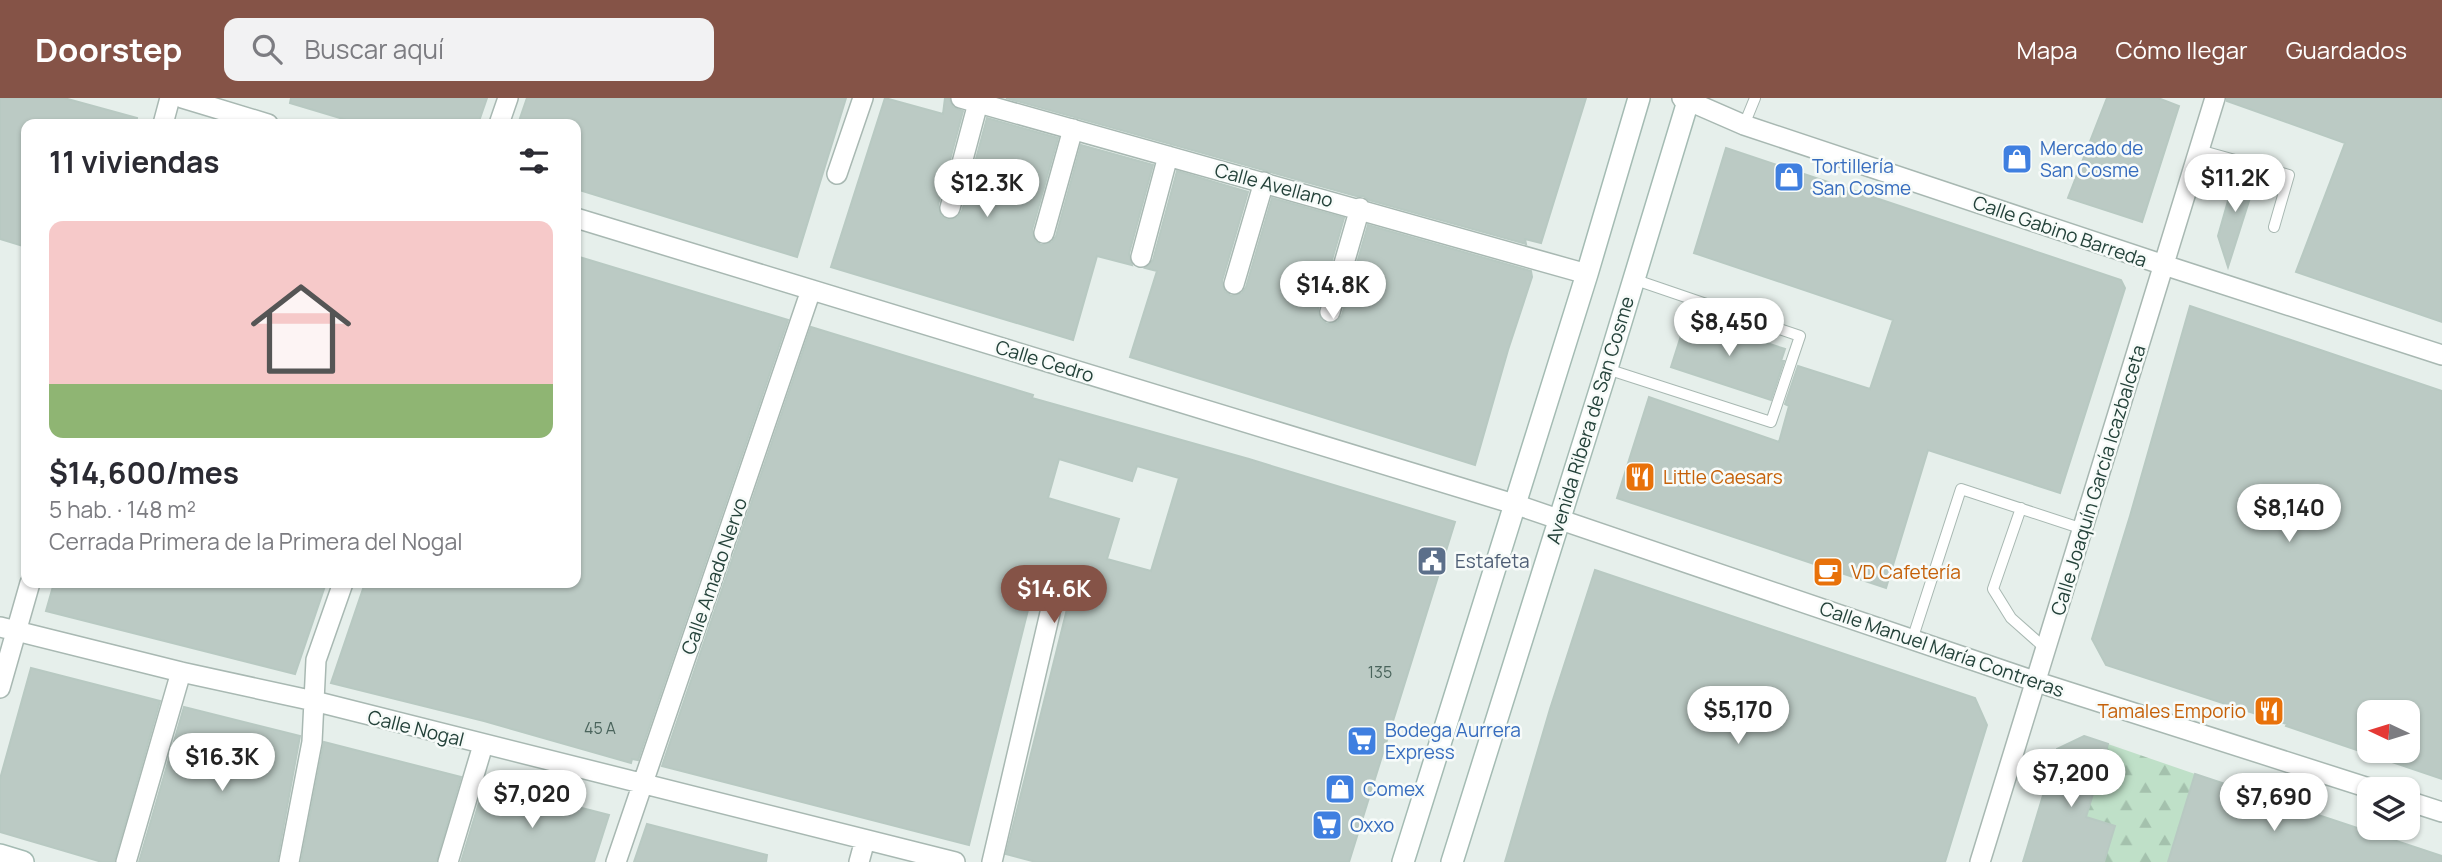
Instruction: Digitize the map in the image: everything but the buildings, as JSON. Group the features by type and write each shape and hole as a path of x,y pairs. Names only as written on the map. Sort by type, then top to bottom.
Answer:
{"main road":[{"path":"1403,862 1587,274 1639,98"},
{"name":"Avenida Ribera de San Cosme","path":"1452,862 1607,368 1686,99"},
{"path":"0,855 23,862"}],"street":[{"path":"164,119 170,98"},
{"path":"182,98 251,119"},
{"path":"501,119 508,98"},
{"path":"837,174 863,98"},
{"name":"Calle Joaquín García Icazbalceta","path":"1980,862 2215,98"},
{"name":"Calle Gabino Barreda","path":"1686,99 1744,125 2442,355"},
{"path":"950,208 969,100"},
{"name":"Calle Avellano","path":"969,100 1587,274"},
{"path":"1044,233 1073,129"},
{"path":"1141,257 1168,156"},
{"path":"1234,284 1264,182"},
{"path":"1330,312 1360,208"},
{"name":"Calle Cedro","path":"581,220 1514,504"},
{"name":"Calle Amado Nervo","path":"616,862 811,290"},
{"name":"Calle Manuel María Contreras","path":"1514,504 2037,682 2357,784"},
{"path":"0,688 8,629 28,588"},
{"path":"289,862 312,741 316,660 341,588"},
{"path":"992,862 1050,613"},
{"name":"Calle Nogal","path":"8,629 181,672 314,701 955,862"},
{"path":"126,862 181,672"},
{"path":"448,862 483,745"},
{"path":"2420,805 2442,812"},
{"path":"859,862 865,840"}],"lane":[{"path":"1744,125 1755,98"},
{"path":"2199,150 2288,175 2274,227"},
{"path":"1607,368 1770,422 1800,337 1633,279"},
{"path":"1912,640 1961,489 2083,529"},
{"path":"2021,509 1993,589 2011,618 2046,649"}],"green space":[{"path":"2108,744 2195,774 2168,862 2104,862 2115,826 2086,817"}],"place":[{"name":"Mercado de San Cosme","path":"2017,159"},
{"name":"Tortillería San Cosme","path":"1789,177"},
{"name":"Little Caesars","path":"1640,477"},
{"name":"Estafeta","path":"1432,561"},
{"name":"VD Cafetería","path":"1828,572"},
{"name":"Tamales Emporio","path":"2269,711"},
{"name":"Bodega Aurrera Express","path":"1362,741"},
{"name":"Comex","path":"1340,789"},
{"name":"Oxxo","path":"1327,825"}]}
